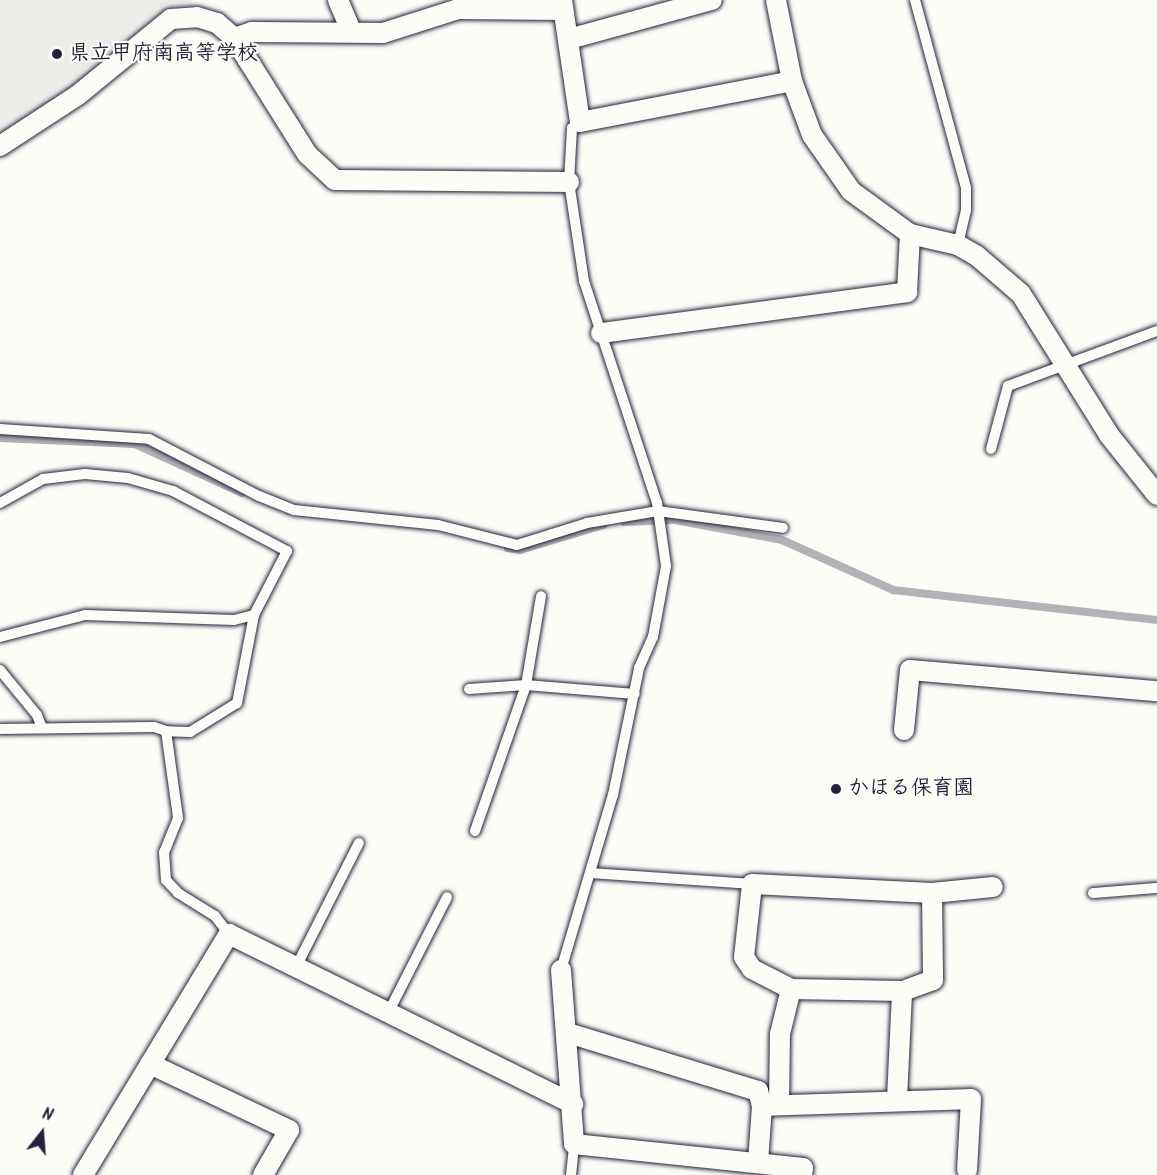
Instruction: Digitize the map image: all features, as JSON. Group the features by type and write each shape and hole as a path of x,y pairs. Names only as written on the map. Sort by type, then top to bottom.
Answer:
{"street":[{"path":"338,0 351,31"},
{"path":"569,39 712,0"},
{"path":"776,0 792,81 812,135 851,191 910,234 958,245 977,255 1021,294 1066,362 1109,435 1157,495"},
{"path":"234,38 252,32 383,33 458,9 562,5 580,122 792,81"},
{"path":"0,146 78,95 171,19 197,16 217,23 234,38 307,154 335,180 569,182"},
{"path":"601,333 907,292 910,234"},
{"path":"904,730 910,670 1157,691"},
{"path":"932,893 933,980 903,991 790,989 752,969 744,957 752,884 932,893 993,887"},
{"path":"83,1175 229,934 573,1104"},
{"path":"561,970 568,1033 574,1144 803,1168 802,1175"},
{"path":"758,1162 790,989"},
{"path":"897,1099 903,991"},
{"path":"568,1033 758,1091 770,1105"},
{"path":"150,1064 290,1130 263,1175"},
{"path":"770,1105 897,1099 971,1099 967,1170"}],"lane":[{"path":"915,0 966,188 966,210 958,245"},
{"path":"561,970 613,795 639,668 653,637 666,566 658,511 584,281 569,182 572,128 580,122"},
{"path":"991,449 1008,386 1066,362 1157,331"},
{"path":"0,429 149,439 259,496 294,510 438,525 517,545 586,523 658,511 783,528"},
{"path":"0,502 43,479 85,474 128,478 173,491 287,551 254,615 237,703 189,732 166,731 154,727 0,729"},
{"path":"475,831 526,686 541,596"},
{"path":"0,637 85,615 234,620 254,615"},
{"path":"0,670 37,715 42,728"},
{"path":"469,689 526,686 635,694"},
{"path":"166,731 178,818 164,852 166,880 178,893 216,916 229,934"},
{"path":"296,967 359,843"},
{"path":"591,873 752,884"},
{"path":"1093,892 1157,888"},
{"path":"388,1013 447,897"},
{"path":"571,1175 574,1144"}],"shaded area":[{"name":"県立甲府南高等学校","path":"0,0 192,0 193,6 174,6 76,86 0,135"}],"waterway":[{"path":"0,438 135,444 242,493"},
{"path":"624,522 675,520 782,540 893,590 1157,620"},
{"path":"508,548 520,550 603,525"}],"place":[{"name":"県立甲府南高等学校","path":"57,54"},
{"name":"かほる保育園","path":"836,789"}]}
